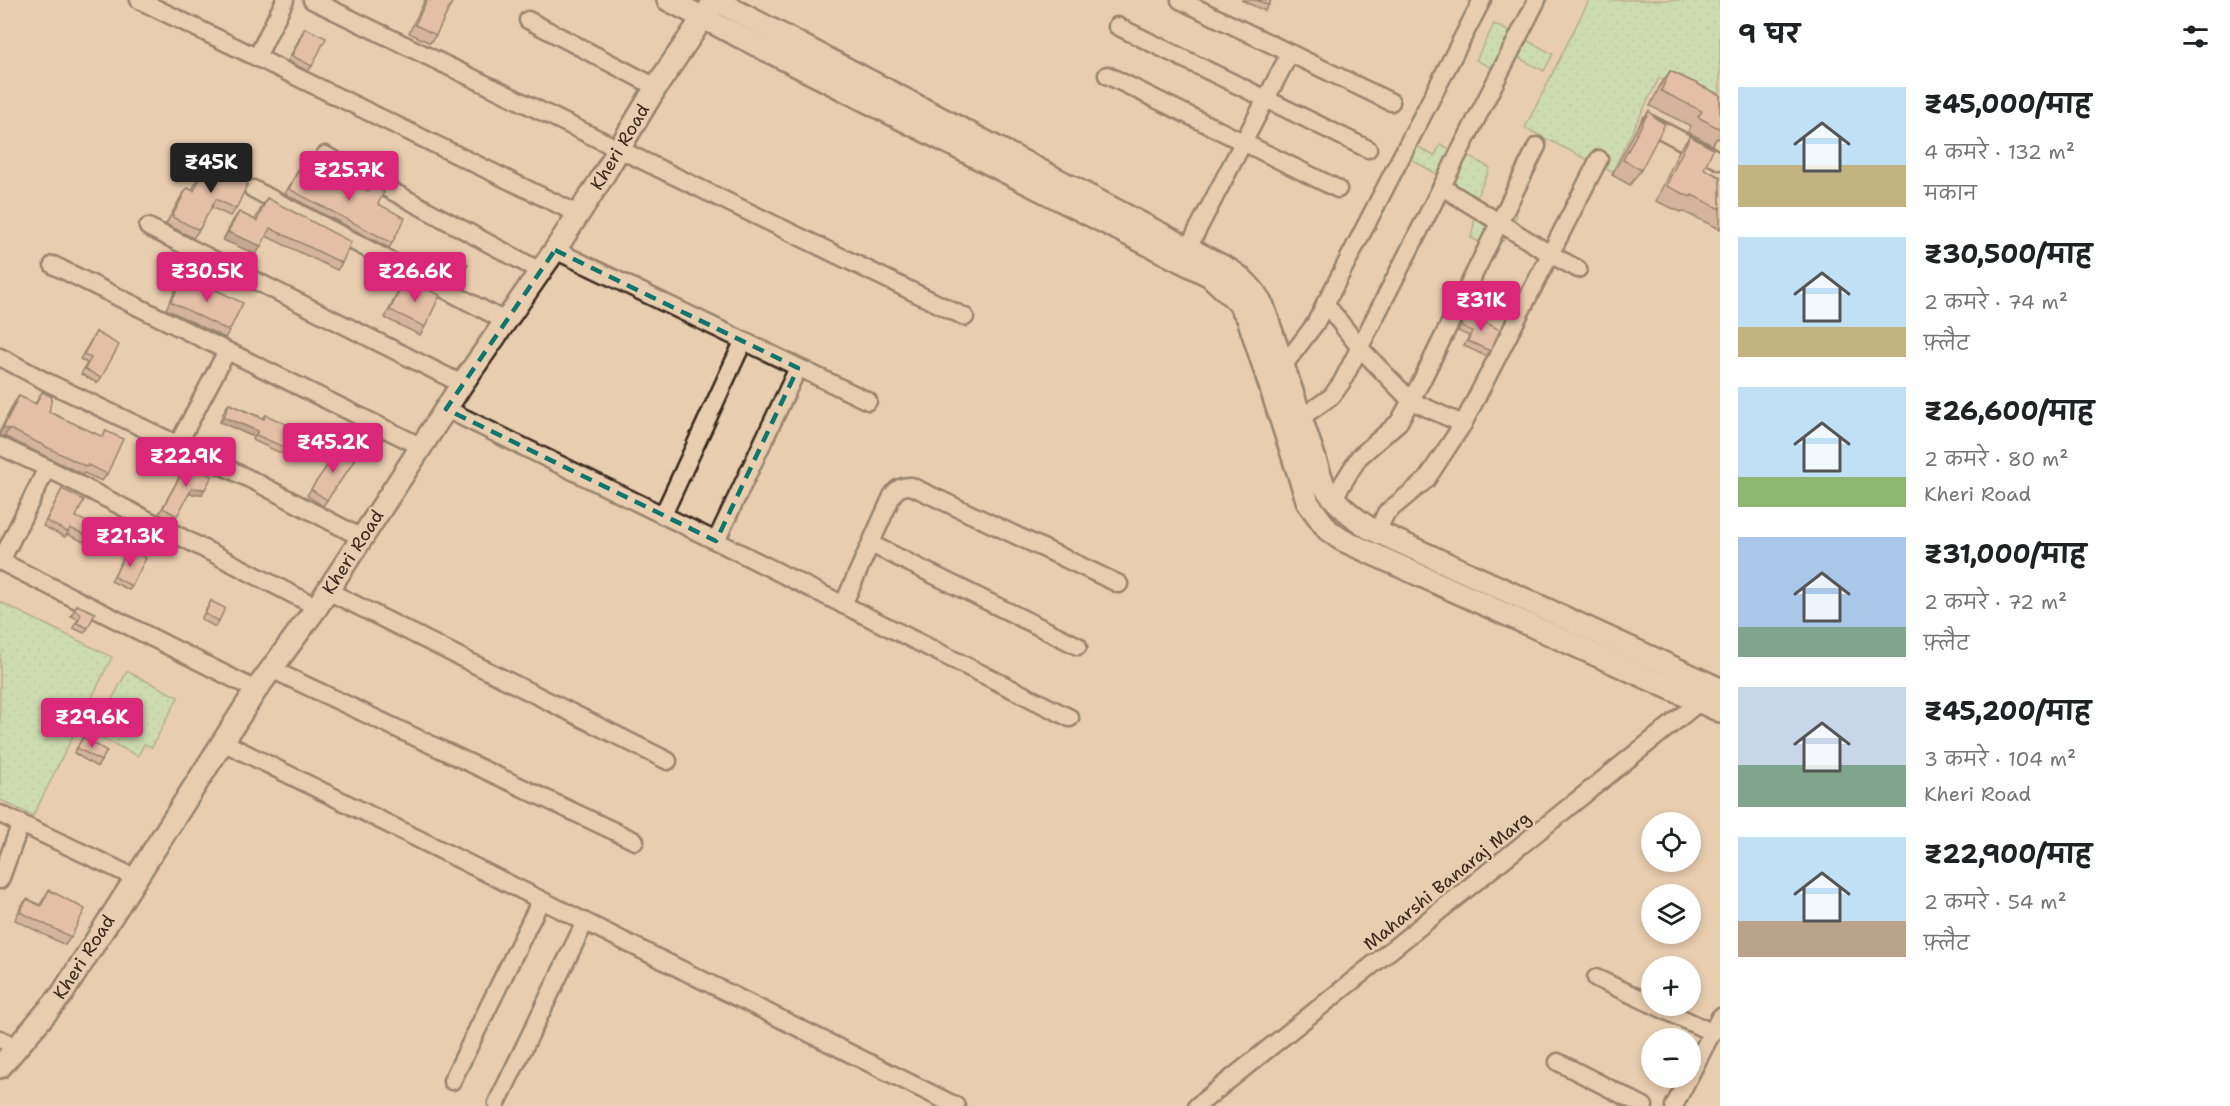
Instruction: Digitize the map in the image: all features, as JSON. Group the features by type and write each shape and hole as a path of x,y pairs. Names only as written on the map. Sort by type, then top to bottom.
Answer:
{"street":[{"path":"139,0 578,214"},
{"path":"257,57 285,0"},
{"path":"312,0 965,317"},
{"path":"668,0 711,6 1228,268 1255,292 1263,306 1324,486 1347,513 1377,532 1719,686"},
{"path":"1180,0 1391,102"},
{"path":"1284,365 1315,324 1482,0"},
{"path":"1302,417 1332,396 1342,382 1537,0"},
{"path":"711,6 825,82 1210,276 1239,302 1248,318 1308,503 1328,530 1353,544 1711,707"},
{"name":"Kheri Road","path":"0,1067 8,1043 62,994 256,690 322,599 462,384 555,250 656,87 711,6"},
{"path":"528,20 656,87"},
{"path":"1116,26 1368,149"},
{"path":"1188,248 1290,53"},
{"path":"1107,75 1338,189"},
{"path":"1650,124 1720,161"},
{"path":"1333,499 1359,457 1399,422 1537,146"},
{"path":"325,155 540,271"},
{"path":"1377,532 1386,513 1426,480 1463,424 1599,159"},
{"path":"1442,187 1578,269"},
{"path":"253,189 507,321"},
{"path":"148,226 462,384"},
{"path":"555,250 868,401"},
{"path":"53,265 422,447"},
{"path":"1325,303 1360,348 1411,401 1463,424"},
{"path":"663,515 743,342"},
{"path":"178,444 227,351"},
{"path":"0,357 47,382 254,481 362,538"},
{"path":"716,541 798,368"},
{"path":"446,409 1070,718"},
{"path":"0,446 668,761"},
{"path":"47,468 0,561 256,690"},
{"path":"843,605 896,490 903,486 911,486 1119,584"},
{"path":"871,544 1078,646"},
{"path":"271,669 635,841"},
{"name":"Maharshi Banaraj Marg","path":"1197,1106 1711,707 1719,686"},
{"path":"223,742 956,1106"},
{"path":"0,813 136,878"},
{"path":"0,880 21,823"},
{"path":"452,1081 541,900"},
{"path":"497,1103 585,922"},
{"path":"1596,978 1641,999"},
{"path":"1677,1016 1713,1033"},
{"path":"1674,1106 1720,1017"},
{"path":"1558,1062 1644,1106"}],"highlighted area":[{"path":"555,250 798,368 716,541 446,409"}],"green space":[{"path":"1589,0 1720,0 1720,96 1715,106 1659,78 1612,172 1525,128"},
{"path":"1494,24 1520,37 1502,73 1476,60"},
{"path":"1524,39 1553,54 1544,71 1515,56"},
{"path":"1408,141 1434,156 1441,144 1461,156 1447,180 1400,153"},
{"path":"1467,155 1490,168 1471,209 1497,229 1507,210 1517,215 1503,241 1484,244 1471,238 1475,218 1443,198"},
{"path":"0,602 112,657 33,816 0,800"},
{"path":"127,671 178,697 152,747 144,744 138,756 94,734"}],"building":[{"path":"427,0 453,0 436,35 415,25"},
{"path":"1256,0 1271,0 1269,5"},
{"path":"305,28 326,38 312,66 292,56"},
{"path":"1670,71 1720,95 1720,129 1698,117 1702,111 1661,91"},
{"path":"1649,111 1665,124 1641,170 1623,160"},
{"path":"1690,136 1713,149 1704,169 1720,177 1720,209 1692,195 1691,197 1666,186"},
{"path":"209,159 249,178 236,209 216,199 199,230 172,217 187,188 194,191"},
{"path":"300,167 320,177 323,170 369,191 372,185 384,192 378,204 405,218 392,243 289,189"},
{"path":"267,198 351,242 342,263 270,228 261,246 228,232 239,212 257,221"},
{"path":"444,253 468,264 462,276 439,264"},
{"path":"184,277 243,303 229,331 171,302"},
{"path":"405,279 440,295 425,327 390,310"},
{"path":"1468,313 1500,330 1490,351 1468,341 1472,331 1461,326"},
{"path":"96,332 119,345 101,378 85,369 91,358 84,354"},
{"path":"42,392 52,397 49,412 103,437 106,431 123,439 107,474 88,465 87,467 10,429 3,428 19,396 36,404"},
{"path":"229,404 264,419 266,415 301,431 304,439 299,449 291,450 256,435 258,431 224,417"},
{"path":"339,449 355,460 327,500 311,489"},
{"path":"187,463 212,476 205,489 192,488 177,516 163,508"},
{"path":"62,489 84,500 76,517 113,534 108,545 70,528 68,532 46,521"},
{"path":"128,549 146,558 132,586 114,577"},
{"path":"211,601 225,608 219,621 205,614"},
{"path":"77,605 95,613 88,628 77,623 81,614 74,610"},
{"path":"83,737 107,751 101,761 77,748"},
{"path":"49,890 85,909 71,937 20,912 27,899 41,906"}]}
